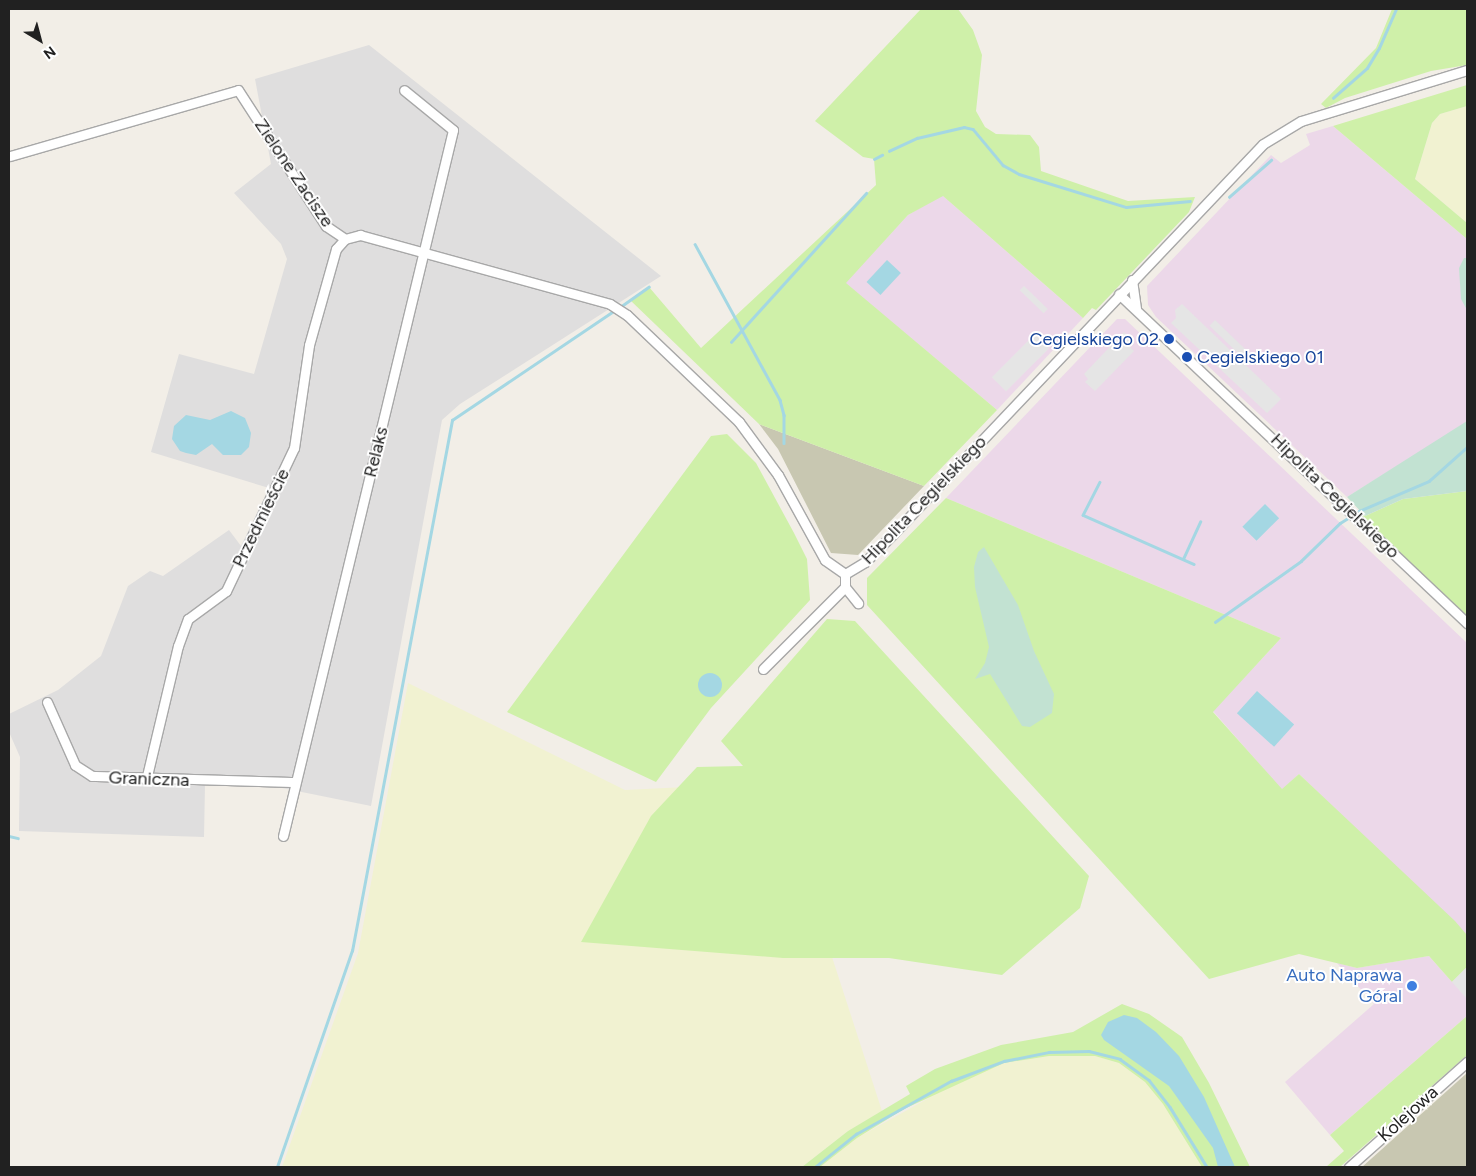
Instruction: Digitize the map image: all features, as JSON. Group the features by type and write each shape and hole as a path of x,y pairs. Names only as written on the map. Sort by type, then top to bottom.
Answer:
{"street":[{"name":"Hipolita Cegielskiego","path":"618,309 738,422 778,475 824,560 844,574 865,562 883,545 1249,158 1282,130 1301,121 1467,70"},
{"name":"Zielone Zacisze","path":"10,156 238,90 247,99 326,226 345,239 360,236 618,309"},
{"name":"Relaks","path":"284,836 295,782 453,130 404,90"},
{"name":"Przedmieście","path":"146,780 178,646 188,619 226,590 294,448 309,345 336,249 345,239"},
{"path":"1132,280 1136,309"},
{"name":"Hipolita Cegielskiego","path":"1119,294 1467,623"},
{"path":"844,574 845,587 858,603"},
{"path":"763,669 845,587"},
{"name":"Graniczna","path":"47,702 75,765 83,772 104,778 146,780 295,782"},
{"name":"Kolejowa","path":"1349,1167 1467,1062"}],"shaded area":[{"path":"369,45 661,276 460,404 442,420 371,806 277,787 205,785 204,837 19,831 20,757 9,732 9,714 58,690 101,656 128,586 150,571 163,576 229,530 241,546 269,488 151,452 179,354 254,374 287,259 281,244 234,193 271,164 255,79"},
{"path":"1467,106 1467,223 1415,179 1432,123 1440,114"},
{"path":"1333,126 1467,239 1467,432 1460,427 1347,497 1156,317 1148,305 1147,286 1271,155 1281,163 1310,145 1306,134"},
{"path":"942,195 1083,318 997,410 845,283 908,215"},
{"path":"1464,258 1467,258 1467,310 1461,299 1459,268"},
{"path":"1024,286 1048,309 1044,313 1020,290"},
{"path":"1182,304 1281,399 1267,413 1171,323 1176,318 1175,310"},
{"path":"1117,319 1125,319 1467,643 1467,935 1299,774 1282,790 1213,711 1281,638 946,498"},
{"path":"1215,320 1253,357 1248,363 1209,326"},
{"path":"1124,332 1134,343 1130,347 1134,351 1095,391 1085,382 1088,379 1084,374"},
{"path":"1035,334 1049,348 1006,391 992,377"},
{"path":"1467,421 1467,491 1403,499 1365,516 1347,497"},
{"path":"759,424 924,486 858,555 831,553 778,449"},
{"path":"984,547 1018,605 1034,651 1054,694 1052,713 1030,727 1022,726 990,674 975,679 985,663 989,647 975,587 974,567 978,552"},
{"path":"408,683 625,790 726,785 771,769 882,1111 848,1131 802,1167 282,1167 358,953"},
{"path":"1429,956 1452,982 1467,967 1467,1016 1330,1135 1285,1082 1374,1004 1337,963 1357,968"},
{"path":"1467,967 1467,999 1452,982"},
{"path":"1049,1056 1095,1056 1119,1063 1145,1082 1163,1104 1202,1167 820,1167 857,1138 954,1084 1004,1063"},
{"path":"1467,1073 1467,1167 1362,1167"}],"green space":[{"path":"921,9 958,9 973,30 982,55 976,111 985,127 996,134 1030,135 1039,147 1041,171 1128,201 1195,197 1189,212 1096,310 1092,308 1083,318 943,196 908,215 846,283 997,410 924,486 759,424 630,300 649,287 701,348 876,185 874,159 863,157 815,121"},
{"path":"1392,9 1467,9 1467,65 1431,71 1345,98 1326,108 1321,104 1376,48"},
{"path":"1467,85 1467,106 1440,114 1432,123 1415,179 1467,223 1467,239 1333,126"},
{"path":"727,434 756,463 807,559 810,600 711,708 656,782 507,712 711,436"},
{"path":"1467,491 1467,616 1356,513 1359,511 1365,516 1403,499"},
{"path":"946,498 1281,638 1213,712 1282,789 1299,774 1455,921 1467,935 1467,967 1452,982 1429,956 1357,968 1299,954 1209,979 867,605 867,578"},
{"path":"827,619 855,621 1089,876 1080,908 1002,975 889,958 783,958 581,942 651,816 697,767 743,766 721,741"},
{"path":"1122,1004 1149,1014 1182,1037 1209,1083 1250,1167 1202,1167 1163,1104 1145,1082 1119,1063 1095,1056 1049,1056 1004,1063 904,1109 857,1138 820,1167 802,1167 848,1131 910,1094 906,1086 935,1069 1001,1045 1073,1032"},
{"path":"1467,1016 1467,1055 1340,1167 1326,1167 1344,1151 1330,1135"}],"water":[{"path":"887,260 901,273 880,295 867,282"},
{"path":"231,411 245,418 251,433 249,447 241,455 223,455 212,444 196,455 186,453 180,451 172,439 174,426 186,415 210,420"},
{"path":"1265,504 1279,518 1257,541 1242,527"},
{"path":"710,673 719,676 722,685 719,694 710,697 701,694 698,685 701,676"},
{"path":"1257,691 1294,724 1274,747 1237,713"},
{"path":"1124,1015 1137,1018 1156,1032 1179,1056 1204,1097 1235,1167 1218,1167 1213,1148 1169,1086 1104,1040 1101,1035 1108,1022"}],"waterway":[{"path":"1333,98 1367,68 1379,48 1396,9"},
{"path":"889,151 917,138 964,127 973,129 1003,165 1019,174 1126,207 1190,201"},
{"path":"874,159 882,155"},
{"path":"1229,197 1271,160"},
{"path":"731,342 866,193"},
{"path":"695,244 780,400 784,415 784,443"},
{"path":"620,307 649,287"},
{"path":"277,1167 352,951 452,420 615,310"},
{"path":"1215,622 1301,561 1340,523 1359,511 1429,481 1467,447"},
{"path":"1100,482 1083,515 1194,564"},
{"path":"1183,559 1200,522"},
{"path":"9,836 18,838"},
{"path":"815,1167 856,1134 951,1081 1004,1061 1049,1052 1089,1051 1120,1059 1149,1080 1170,1107 1207,1167"}],"place":[{"name":"Cegielskiego 02","path":"1169,339"},
{"name":"Cegielskiego 01","path":"1187,357"},
{"name":"Auto Naprawa Góral","path":"1412,986"}]}
